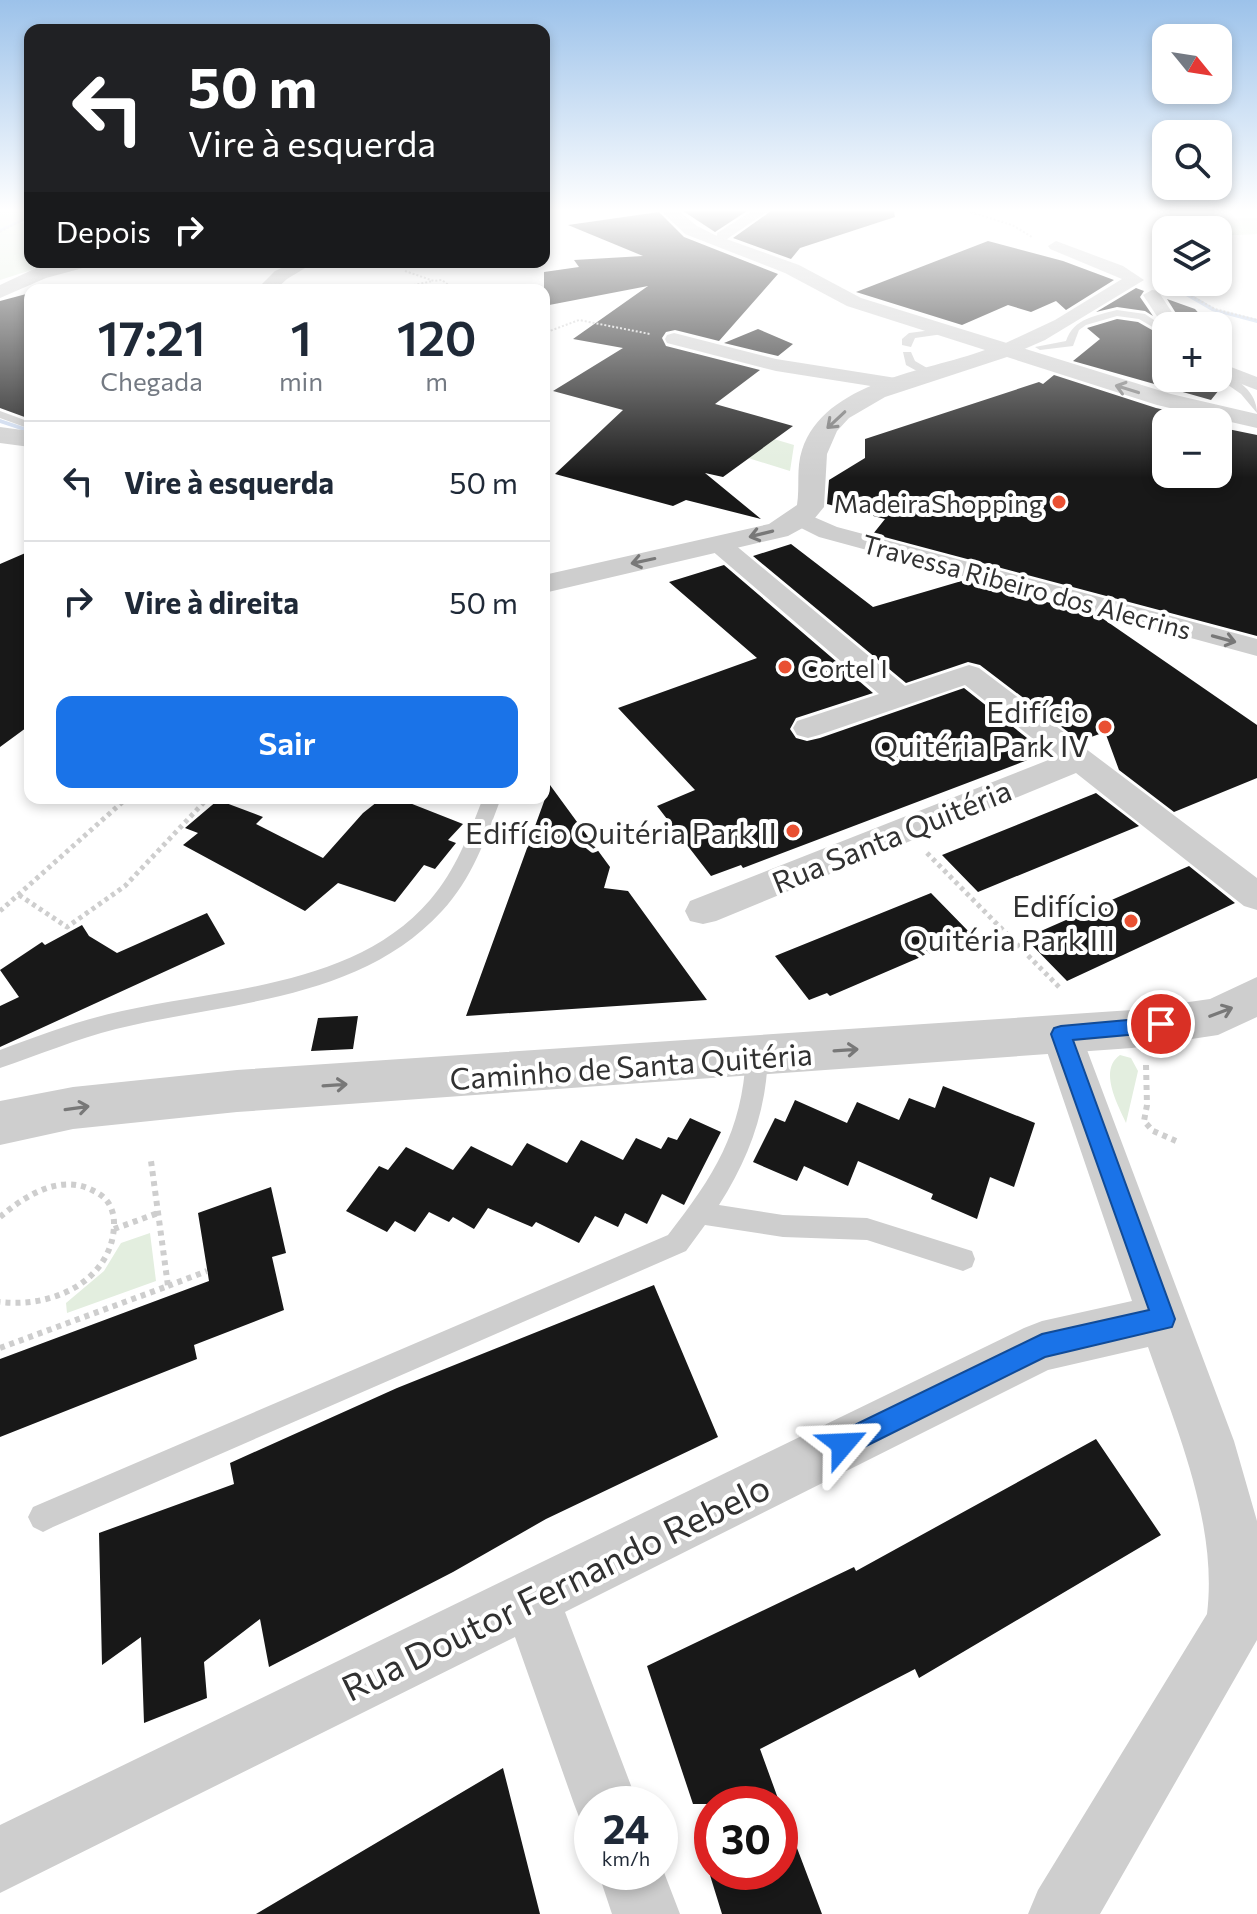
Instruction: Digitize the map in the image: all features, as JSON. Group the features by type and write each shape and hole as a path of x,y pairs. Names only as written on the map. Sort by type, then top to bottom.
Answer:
{"street":[{"path":"851,300 950,335 1185,406 1257,421"},
{"path":"550,583 778,530 800,518 810,507 812,460 816,446 827,428 853,404 896,384 1037,343 1100,300"},
{"path":"950,335 1037,343 1049,358 1067,370"},
{"path":"950,335 969,350 969,356 961,367"},
{"path":"674,339 776,365 896,384"},
{"path":"961,367 1001,364 1067,370"},
{"path":"1232,375 1257,384"},
{"path":"0,435 24,438"},
{"name":"Travessa Ribeiro dos Alecrins","path":"800,518 828,532 1257,648"},
{"path":"719,544 899,696"},
{"path":"808,728 969,674 1257,897"},
{"name":"Rua Santa Quitéria","path":"703,911 1079,760"},
{"name":"Caminho de Santa Quitéria","path":"0,1123 73,1108 237,1091 757,1056 1061,1011 1132,1029 1218,1016 1257,995"},
{"path":"1061,1011 1163,1319 1247,1559 1239,1586 1235,1622 1062,1914"},
{"name":"Rua Doutor Fernando Rebelo","path":"0,1860 1042,1346 1163,1319"},
{"path":"531,1598 599,1786"},
{"path":"637,1890 646,1914"}],"lane":[{"path":"1037,343 1070,344 1075,329 1083,323 1117,313 1142,316 1152,323"},
{"path":"930,374 910,363 907,349 912,335 950,335"},
{"path":"1232,381 1245,392 1257,410"},
{"path":"0,414 24,424"},
{"path":"0,1059 53,1039 130,1017 295,986 360,962 402,937 447,895 464,869 490,804"},
{"path":"43,1517 677,1243 716,1193 751,1118 757,1081 757,1056"},
{"path":"700,1213 783,1226 867,1229 963,1259"}],"path":[{"path":"1199,300 1215,309 1257,320"},
{"path":"550,330 579,320 674,339"},
{"path":"0,911 120,804"},
{"path":"19,895 67,927 83,919 119,891 202,804"},
{"path":"936,862 1061,1011"},
{"path":"1147,1068 1144,1121 1153,1131 1176,1141"},
{"path":"151,1161 168,1286"},
{"path":"0,1217 36,1191 76,1184 106,1198 113,1212 114,1229 109,1248 98,1267 82,1283 60,1297 39,1304 17,1306 0,1302"},
{"path":"114,1229 158,1213"},
{"path":"0,1348 207,1271"},
{"path":"115,1306 116,1315"}],"green space":[{"path":"659,405 794,445 790,471 681,437"},
{"path":"1120,1055 1131,1058 1138,1071 1126,1123 1110,1078 1114,1061"},
{"path":"150,1233 156,1281 67,1313 66,1303 104,1271 121,1243"}],"building":[{"path":"24,300 24,417 0,408 0,301"},
{"path":"550,300 574,300 550,305"},
{"path":"628,300 755,300 719,341 675,330 666,332 662,338 666,346 760,370 715,404 793,426 723,477 705,473 761,519 686,500 673,506 555,474 623,410 553,391 623,348 573,339"},
{"path":"883,300 1081,300 1066,310 1056,301 1031,312 1008,305 962,325"},
{"path":"1115,300 1142,300 1152,315 1145,311 1117,307 1096,312"},
{"path":"1168,300 1171,300 1198,312 1175,312"},
{"path":"1117,319 1138,322 1152,330 1152,383 1073,361 1100,339 1087,328"},
{"path":"758,329 793,344 778,356 724,343"},
{"name":"MadeiraShopping","path":"1054,375 1156,408 1152,408 1152,488 1232,488 1232,430 1257,435 1257,636 873,534 885,519 827,504 829,480 865,458 865,439 1039,382 1043,384"},
{"path":"1183,392 1217,392 1211,400"},
{"path":"791,544 873,607 965,580 1099,616 1257,725 1257,778 1174,812 1119,770 1105,732 1080,741 980,665 968,662 906,683 753,556"},
{"path":"24,554 24,729 0,747 0,564"},
{"path":"724,565 873,693 796,718 790,729 796,738 807,741 820,738 964,688 1046,753 743,868 741,865 711,876 657,806 695,790 618,708 757,658 669,582"},
{"path":"550,785 610,867 604,888 628,891 707,1000 466,1016 543,804 550,804"},
{"name":"Edifício Quitéria Park III","path":"1096,793 1139,826 978,892 942,855"},
{"path":"213,804 229,804 263,817 256,824 323,858 374,804 412,804 463,824 448,840 456,843 435,869 424,865 395,902 338,883 305,911 183,845 198,833 185,828"},
{"name":"Edifício Quitéria Park III","path":"1189,866 1235,903 1067,981 1025,938"},
{"name":"Edifício Quitéria Park III","path":"931,893 972,935 830,996 827,993 809,1000 775,956"},
{"path":"207,913 225,944 0,1047 0,1006 19,997 0,970 42,942 45,945 82,925 89,936 117,953"},
{"path":"358,1016 353,1049 311,1051 318,1018"},
{"path":"943,1086 1035,1123 1014,1187 990,1177 977,1219 931,1199 933,1194 858,1161 848,1186 804,1166 797,1181 753,1162 775,1118 785,1122 795,1100 847,1123 857,1102 899,1120 909,1098 935,1108"},
{"path":"690,1118 721,1132 684,1205 662,1194 647,1224 625,1213 618,1227 595,1216 579,1243 536,1222 532,1227 488,1208 474,1229 453,1217 449,1222 429,1212 415,1232 395,1221 387,1232 346,1211 379,1166 388,1170 406,1147 453,1170 471,1146 512,1166 527,1143 567,1163 581,1140 623,1160 636,1138 661,1149 668,1137 677,1140"},
{"path":"271,1187 286,1253 272,1257 284,1310 194,1345 197,1359 0,1437 0,1359 209,1281 198,1213"},
{"path":"654,1285 718,1437 546,1519 453,1572 269,1667 260,1619 204,1662 207,1698 144,1723 141,1637 102,1665 99,1533 234,1484 230,1463 397,1388"},
{"path":"1096,1439 1161,1535 919,1678 915,1669 760,1749 773,1786 694,1786 693,1804 647,1666 854,1567 856,1571"},
{"path":"503,1768 540,1914 256,1914"},
{"path":"798,1851 822,1914 722,1914 715,1890 798,1890"}],"waterway":[{"path":"1198,300 1214,310 1257,321"},
{"path":"0,421 24,430"}],"place":[{"name":"MadeiraShopping","path":"1059,502"},
{"name":"Cortel I","path":"785,667"},
{"name":"Edifício Quitéria Park IV","path":"1105,727"},
{"name":"Edifício Quitéria Park II","path":"793,831"},
{"name":"Edifício Quitéria Park III","path":"1131,921"}],"route":[{"path":"843,1444 1042,1346 1163,1319 1061,1034 1161,1024"}]}
